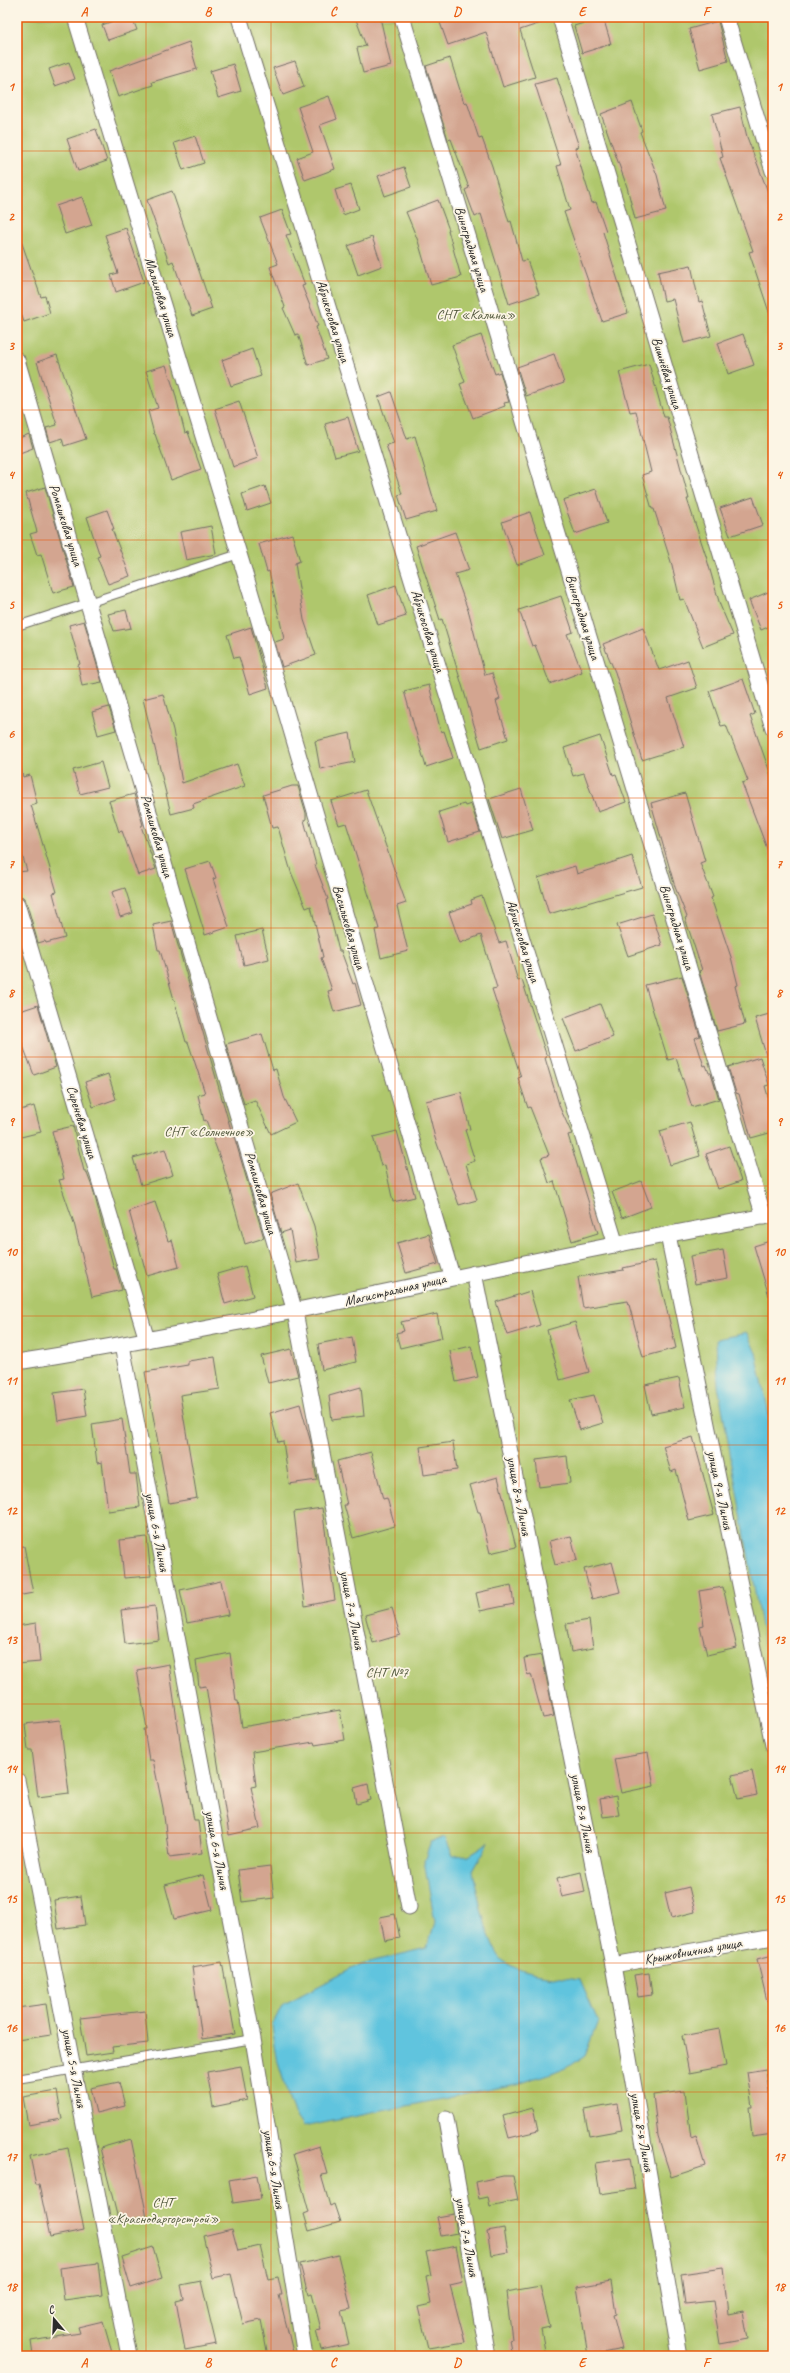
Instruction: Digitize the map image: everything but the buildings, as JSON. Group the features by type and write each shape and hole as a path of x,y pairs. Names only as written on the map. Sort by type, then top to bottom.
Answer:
{"street":[{"name":"Малиновая улица","path":"75,17 246,577"},
{"name":"Абрикосовая улица","path":"240,17 616,1245"},
{"name":"Виноградная улица","path":"402,17 768,1216"},
{"name":"Вишнёвая улица","path":"560,17 773,728"},
{"path":"726,17 773,171"},
{"name":"Ромашковая улица","path":"17,360 89,602 295,1312"},
{"name":"Васильковая улица","path":"246,577 452,1276"},
{"name":"Сиреневая улица","path":"17,904 147,1340"},
{"name":"Магистральная улица","path":"17,1362 122,1345 295,1312 452,1276 768,1216"},
{"name":"улица 9-я Линия","path":"668,1235 773,1745"},
{"name":"улица 8-я Линия","path":"474,1273 613,1965 680,2356"},
{"name":"улица 7-я Линия","path":"295,1312 409,1907"},
{"name":"улица 6-я Линия","path":"122,1345 253,2039 305,2356"},
{"name":"улица 5-я Линия","path":"17,1780 75,2070 129,2356"},
{"name":"Крыжовничная улица","path":"613,1965 773,1937"},
{"name":"улица 7-я Линия","path":"446,2119 488,2356"}],"lane":[{"path":"17,626 239,554"},
{"path":"17,2079 253,2039"}],"green space":[{"path":"17,17 773,17 773,2356 17,2356"}],"water":[{"path":"747,1333 756,1353 773,1434 773,1694 718,1385 716,1339"},
{"path":"445,1837 453,1856 469,1855 489,1842 473,1871 484,1920 494,1947 500,1957 506,1963 523,1971 580,1980 598,2021 585,2055 566,2068 521,2083 303,2127 294,2114 278,2063 272,2026 282,2005 361,1964 427,1948 435,1922 424,1861 431,1842"}],"park label":[{"name":"СНТ «Калина»","path":"476,314"},
{"name":"СНТ «Солнечное»","path":"209,1131"},
{"name":"СНТ №7","path":"387,1672"},
{"name":"СНТ «Краснодаргорстрой»","path":"163,2210"}]}
